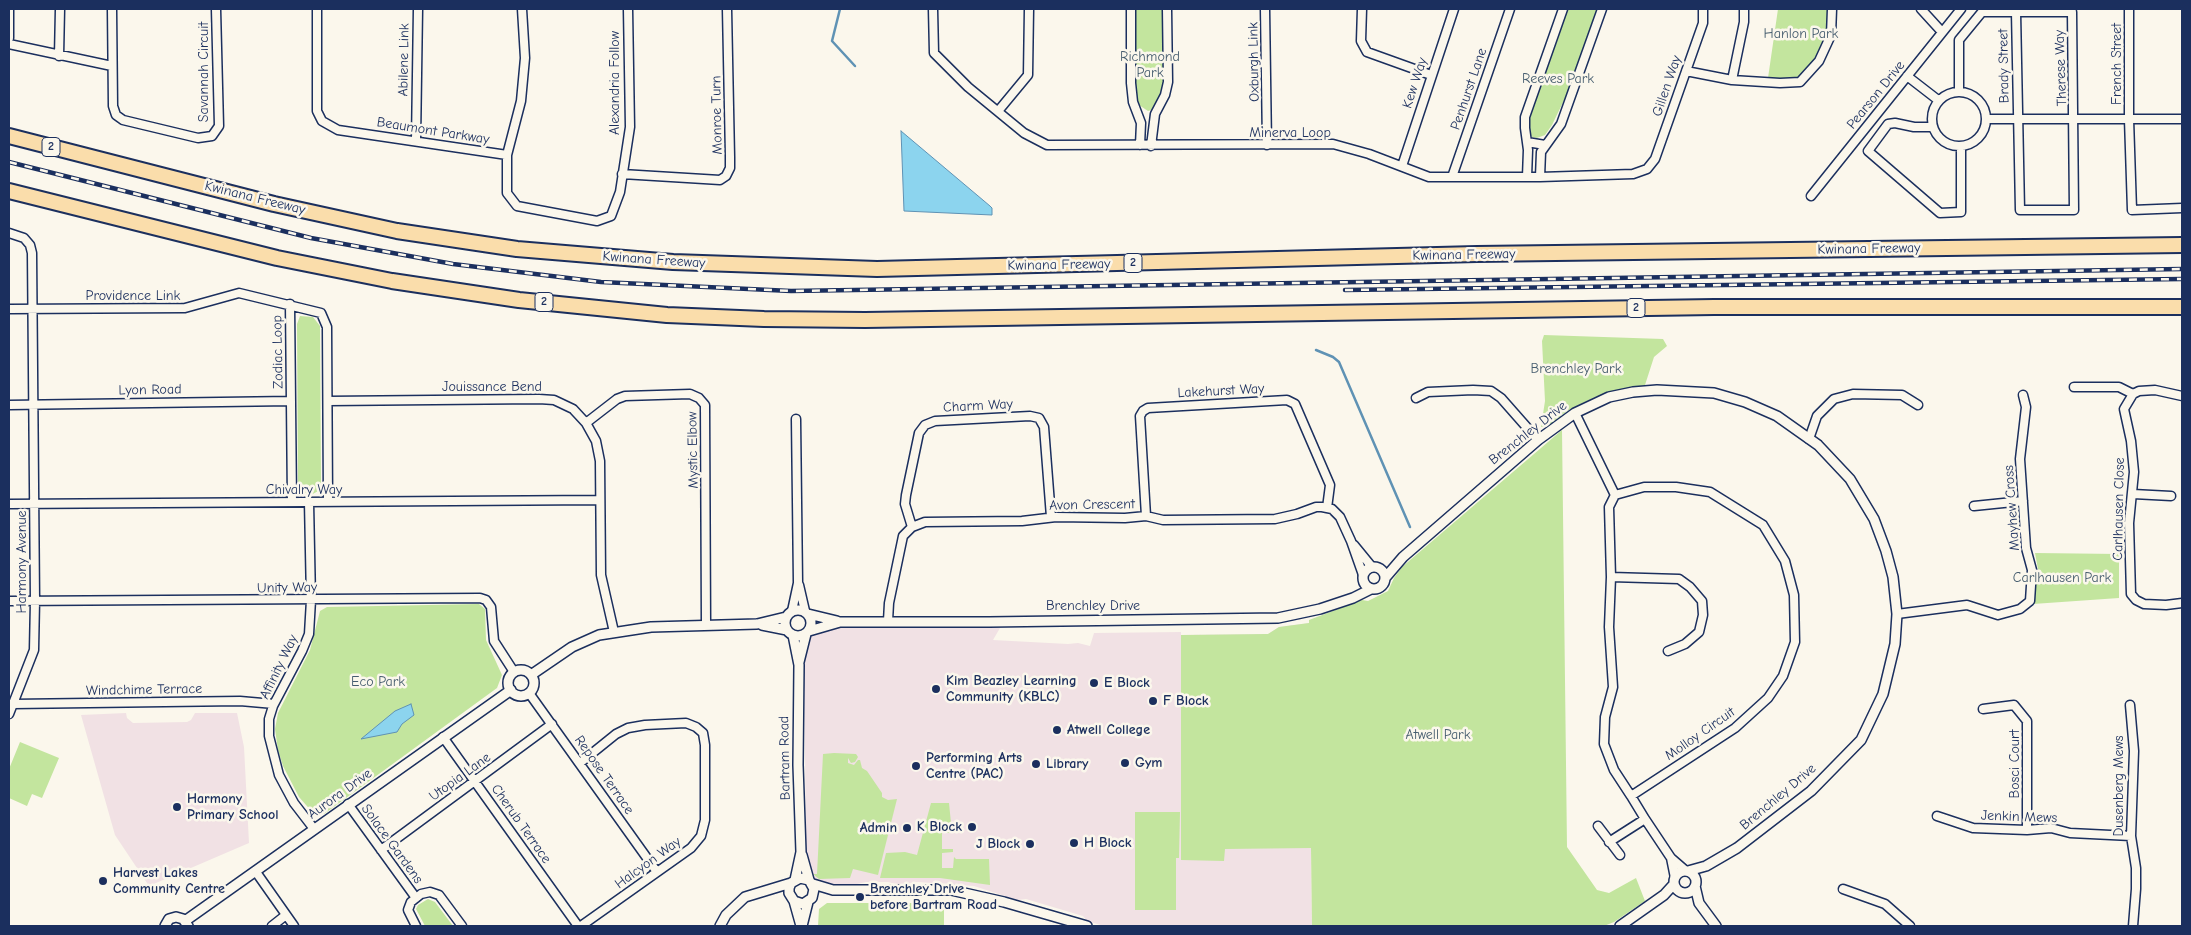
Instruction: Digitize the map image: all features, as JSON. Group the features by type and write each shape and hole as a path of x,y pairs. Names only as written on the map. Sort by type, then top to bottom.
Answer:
{"highway":[{"name":"2","path":"9,129 36,138 55,148"},
{"name":"Kwinana Freeway","path":"9,136 274,204 397,230 517,250 674,262 877,269 1477,254 2182,245"},
{"name":"2","path":"9,191 277,258 392,281 519,300 667,315 764,319 865,320 1714,307 2182,307"}],"street":[{"path":"9,9 9,38"},
{"path":"59,56 60,9"},
{"name":"Savannah Circuit","path":"112,9 112,106 116,115 123,120 198,138 212,136 219,126 216,9"},
{"name":"Beaumont Parkway","path":"317,9 317,111 322,121 338,130 507,155 521,101 525,58 522,9"},
{"name":"Abilene Link","path":"416,142 418,9"},
{"name":"Alexandria Follow","path":"507,155 507,193 517,206 597,221 611,216 620,192 630,126 628,9"},
{"name":"Monroe Turn","path":"622,174 720,180 726,176 730,168 727,9"},
{"name":"Minerva Loop","path":"934,9 934,53 968,87 1024,133 1047,145 1333,144 1369,154 1429,177 1540,177 1633,174 1647,169"},
{"path":"998,110 1028,75 1029,9"},
{"path":"1131,9 1131,83 1133,102 1141,123 1140,145"},
{"path":"1151,146 1155,114 1166,95 1168,82 1166,9"},
{"name":"Oxburgh Link","path":"1265,9 1267,145"},
{"path":"1362,9 1361,41 1367,52 1431,75"},
{"name":"Kew Way","path":"1402,166 1454,9"},
{"name":"Penhurst Lane","path":"1452,177 1510,9"},
{"path":"1527,177 1525,117 1563,9"},
{"path":"1540,177 1541,152 1544,145 1561,124 1602,9"},
{"name":"Gillen Way","path":"1647,169 1656,159 1703,23 1703,9"},
{"path":"1732,80 1741,39 1744,9"},
{"path":"1686,71 1732,80 1780,83 1800,82 1819,61 1831,34 1832,9"},
{"path":"1921,9 1942,32"},
{"name":"Pearson Drive","path":"1811,196 1961,9"},
{"name":"French Street","path":"2129,9 2129,119 2132,210 2182,208"},
{"name":"Therese Way","path":"1959,91 1959,40 1982,12 2072,12 2074,120"},
{"name":"Brady Street","path":"2016,12 2020,210 2074,210 2074,120"},
{"path":"9,44 112,66"},
{"path":"1907,76 1938,100"},
{"path":"1959,91 1975,97 1985,111 1986,119 1981,134 1969,144 1961,146 1952,146 1943,142 1936,135 1932,127 1931,117 1933,108 1938,100 1944,95 1959,91"},
{"path":"1138,114 1155,114"},
{"path":"1986,119 2182,119"},
{"path":"1932,127 1888,124 1868,151 1940,213 1961,212 1961,146"},
{"path":"1527,142 1544,145"},
{"name":"Harmony Avenue","path":"9,234 24,238 30,245 32,253 35,601 34,650 12,701 9,714"},
{"name":"Providence Link","path":"9,309 185,308 239,293 290,304"},
{"name":"Zodiac Loop","path":"292,502 290,304 320,313 325,320 328,400 328,502"},
{"path":"2074,386 2119,387 2132,394 2147,390 2182,396"},
{"name":"Brenchley Drive","path":"1385,578 1403,557 1538,440 1575,413 1609,397 1657,390 1704,392 1744,402 1777,416 1818,445 1850,479 1874,519 1886,550 1893,577 1897,614 1895,644 1884,694 1861,740 1811,791 1737,848 1706,866 1687,871"},
{"path":"1416,398 1428,392 1492,391 1501,398 1538,440"},
{"name":"Mystic Elbow","path":"586,423 617,399 625,396 690,394 699,398 705,405 706,625"},
{"path":"1809,439 1817,416 1834,399 1853,394 1902,395 1918,405"},
{"name":"Carlhausen Close","path":"2132,394 2124,410 2133,454 2133,494 2128,537 2131,594 2136,600 2144,604 2166,605 2182,603"},
{"name":"Mayhew Cross","path":"1897,614 1966,605 1998,615 2020,609 2028,604 2032,590 2032,570 2026,548 2020,459 2026,407 2023,395"},
{"name":"Jouissance Bend","path":"328,400 539,399 554,400 573,409 586,423 596,442 600,461 601,575 614,632"},
{"name":"Lyon Road","path":"9,405 291,400"},
{"name":"Lakehurst Way","path":"1146,516 1140,416 1143,411 1148,408 1287,400 1295,404 1330,485 1327,508"},
{"path":"1575,413 1615,495 1609,507 1611,577 1609,628 1613,687 1605,717 1604,744 1614,770 1671,858 1693,874 1699,903"},
{"name":"Charm Way","path":"912,527 905,504 919,433 922,427 935,422 1030,416 1039,418 1044,427 1051,517"},
{"path":"531,676 572,647 599,635 651,626 757,624 790,632 807,632 812,622 807,613 798,583 796,419"},
{"name":"Molloy Circuit","path":"1615,495 1644,487 1676,487 1710,492 1763,525 1785,561 1794,595 1794,642 1783,676 1768,698 1735,728 1631,796"},
{"path":"2133,494 2171,496"},
{"name":"Chivalry Way","path":"9,504 600,500"},
{"path":"1974,506 2024,501"},
{"name":"Affinity Way","path":"309,502 311,600 309,634 274,704 269,719 269,736 279,775 294,803 314,829"},
{"name":"Avon Crescent","path":"912,527 925,522 1022,521 1051,517 1125,518 1146,516 1163,520 1275,518 1297,514 1316,507 1327,508"},
{"path":"1327,508 1336,512 1351,541 1363,578 1371,589 1380,587 1385,578 1383,571 1375,567 1351,541"},
{"path":"888,621 889,603 903,536 912,527"},
{"name":"Brenchley Drive","path":"1375,567 1403,557"},
{"path":"1363,578 1366,569 1375,567"},
{"path":"1611,577 1679,579 1690,587 1702,601 1703,615 1699,632 1685,644 1668,651"},
{"name":"Brenchley Drive","path":"1344,601 1363,578"},
{"path":"790,632 789,614 798,583"},
{"name":"Brenchley Drive","path":"807,632 840,622 1278,618 1310,612 1344,601 1371,589"},
{"name":"Unity Way","path":"9,601 483,599 491,607 494,641 514,672"},
{"path":"757,624 796,610 807,613"},
{"name":"Brenchley Drive","path":"807,613 840,622"},
{"name":"Bartram Road","path":"790,632 799,665"},
{"name":"Bartram Road","path":"807,632 799,665 798,765 801,852 811,882"},
{"path":"525,671 531,676 534,683 529,693 521,696 511,690 508,683 514,672 525,671"},
{"name":"Aurora Drive","path":"187,924 348,804 511,690"},
{"name":"Repose Terrace","path":"529,693 657,872"},
{"name":"Windchime Terrace","path":"12,701 240,701 274,704"},
{"name":"Bosci Court","path":"1983,709 2014,705 2027,721 2027,830"},
{"name":"Dusenberg Mews","path":"2130,705 2134,751 2131,836 2136,868 2134,926"},
{"name":"Halcyon Way","path":"580,763 616,734 628,728 686,723 696,727 702,733 705,745 705,820 701,836 691,848 580,926"},
{"name":"Utopia Lane","path":"381,850 552,724"},
{"name":"Cherub Terrace","path":"443,736 580,926"},
{"name":"Solace Gardens","path":"348,804 416,898"},
{"name":"Jenkin Mews","path":"1937,816 1974,828 2027,830 2050,828 2070,833 2131,836"},
{"path":"1609,842 1645,819"},
{"path":"1598,826 1620,856"},
{"name":"Bartram Road","path":"793,881 801,852"},
{"path":"1671,858 1675,881 1683,892 1699,903 1716,926"},
{"name":"Brenchley Drive","path":"1696,883 1706,866"},
{"path":"1620,926 1664,895 1679,873 1687,871"},
{"path":"256,872 294,926"},
{"path":"720,926 726,915 745,897 769,891 805,878 833,890 951,890 1004,902 1087,926"},
{"path":"793,881 789,888 801,926"},
{"path":"801,926 814,889 811,882"},
{"path":"1664,895 1691,891 1696,883"},
{"path":"1843,889 1886,904 1910,926"},
{"path":"769,891 798,903 833,890"},
{"name":"Solace Gardens","path":"416,926 408,910 416,898 421,894 430,892 439,895 462,926"},
{"path":"272,926 286,915"},
{"path":"165,926 172,917 179,917 187,924"}],"shaded area":[{"name":"Atwell College","path":"1309,623 1312,926 1104,926 1087,921 1083,916 1026,899 1017,900 974,886 918,882 900,885 888,882 866,882 848,886 815,880 812,877 808,869 806,846 804,664 805,653 811,634 833,627 986,625 1000,628 993,640 1078,643 1090,646 1094,633 1268,634 1279,627"},
{"name":"Harmony Primary School","path":"126,713 127,718 133,723 187,722 191,720 195,713 237,713 244,747 249,843 149,886 115,835 81,715"}],"green space":[{"name":"Richmond Park","path":"1135,9 1164,9 1165,80 1163,92 1155,109 1148,111 1139,105 1134,92"},
{"name":"Reeves Park","path":"1568,9 1599,9 1568,92 1552,125 1545,135 1537,138 1532,137 1529,133 1529,114"},
{"name":"Hanlon Park","path":"1778,9 1828,9 1828,28 1823,47 1804,73 1794,79 1768,78"},
{"path":"300,316 313,317 320,326 321,482 320,490 311,495 301,491 298,484 297,324"},
{"name":"Brenchley Park","path":"1544,335 1663,339 1667,346 1654,357 1645,385 1595,397 1567,411 1548,426 1541,427 1545,401 1542,341"},
{"name":"Atwell Park","path":"1562,430 1567,847 1597,890 1609,893 1636,878 1645,901 1614,922 1604,926 1312,926 1311,848 1225,849 1224,861 1181,860 1181,635 1268,634 1279,627 1309,623 1309,620 1362,600 1368,601 1388,591 1402,567"},
{"name":"Carlhausen Park","path":"2035,553 2119,554 2119,598 2033,604 2038,569"},
{"name":"Eco Park","path":"479,604 485,609 486,640 502,675 497,688 324,814 313,813 299,797 283,766 278,750 275,729 278,713 310,650 320,611 327,607"},
{"path":"20,742 59,758 42,798 32,794 27,806 9,798 9,769"},
{"path":"823,754 856,754 858,757 855,762 851,763 848,758 848,763 854,765 860,760 862,768 867,771 882,793 882,797 888,800 897,799 878,875 853,869 850,878 819,879 813,874 817,874"},
{"path":"931,803 949,803 952,833 942,833 942,849 953,849 953,852 942,853 942,868 953,868 954,857 956,859 989,859 990,885 940,878 880,878 886,853 905,852 917,855"},
{"path":"1135,812 1180,812 1179,858 1176,858 1176,910 1135,910"},
{"path":"428,899 435,902 453,926 425,926 416,909 418,905"},
{"path":"827,903 944,903 944,926 818,926 819,909"}],"water":[{"path":"901,131 990,206 992,208 992,215 904,211"},
{"path":"411,704 414,715 402,724 397,732 361,739 395,711"}],"waterway":[{"path":"840,9 832,41 855,66"},
{"path":"1316,350 1333,357 1339,362 1410,527"}],"railway":[{"path":"9,162 311,238 453,264 601,282 791,291 2182,269"},
{"path":"1345,290 2182,279"}],"place":[{"name":"E Block","path":"1094,683"},
{"name":"Kim Beazley Learning Community (KBLC)","path":"936,689"},
{"name":"F Block","path":"1153,701"},
{"name":"Atwell College","path":"1057,730"},
{"name":"Gym","path":"1125,763"},
{"name":"Library","path":"1036,764"},
{"name":"Performing Arts Centre (PAC)","path":"916,766"},
{"name":"Harmony Primary School","path":"177,807"},
{"name":"K Block","path":"972,827"},
{"name":"Admin","path":"907,828"},
{"name":"H Block","path":"1074,843"},
{"name":"J Block","path":"1030,844"},
{"name":"Harvest Lakes Community Centre","path":"103,881"},
{"name":"Brenchley Drive before Bartram Road","path":"860,897"}]}
